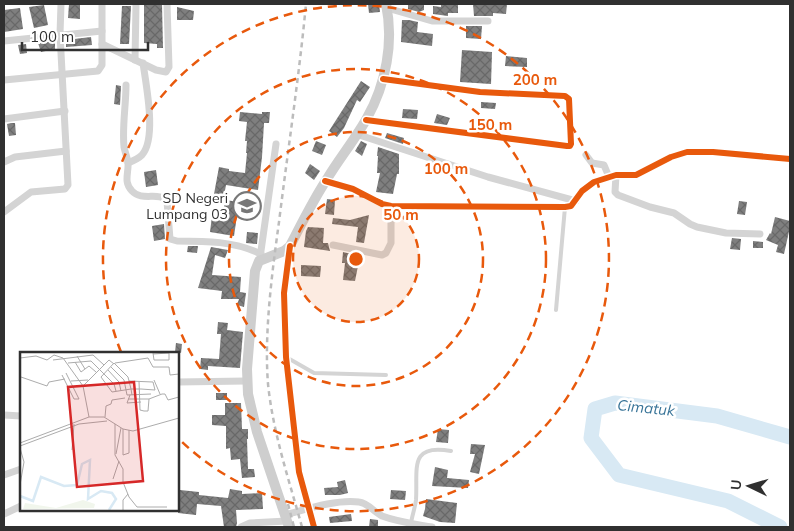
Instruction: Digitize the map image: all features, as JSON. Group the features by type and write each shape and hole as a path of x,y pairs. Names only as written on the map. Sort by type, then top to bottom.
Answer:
{"main road":[{"path":"287,521 253,422 246,381 255,271 260,258 284,251 290,246 325,181 366,120 379,94 389,41 386,6"}],"street":[{"path":"4,212 28,193 65,189 68,185 60,34 61,4"},
{"path":"4,80 98,71 102,64 102,4"},
{"path":"128,162 137,159 146,149 150,126 148,101 139,62 136,4"},
{"path":"102,44 156,70 166,72 168,70 167,4"},
{"path":"386,6 432,21 488,21"},
{"path":"4,41 102,31"},
{"path":"366,120 567,146 571,144 569,99 565,96 480,92 383,79"},
{"path":"126,85 124,146 128,162 127,184 131,191 143,197 160,197 167,201 170,239 223,242 243,247 260,258 276,144"},
{"path":"4,119 65,111"},
{"path":"356,134 488,177 576,202"},
{"path":"4,162 15,157 66,151"},
{"path":"325,181 353,189 382,204 391,206 565,208 576,202 588,186 613,176 636,175 671,157 687,152 713,152 790,159"},
{"path":"586,156 592,163 604,165 613,176 615,192 618,195 644,205 674,213 693,226 726,232 760,234"},
{"path":"333,245 382,255 386,254 391,243 391,206"},
{"path":"290,246 284,293 286,357 299,472 314,527"},
{"path":"179,382 246,381"},
{"path":"4,415 20,416"},
{"path":"4,475 20,469"},
{"path":"241,527 250,523 287,521 309,509 356,502 363,503 379,515 432,527"},
{"path":"4,514 20,506"}],"lane":[{"path":"556,310 565,208"},
{"path":"286,357 314,372 386,375"},
{"path":"411,523 416,501 417,466 420,456 427,451 437,448 452,451"}],"building":[{"path":"69,4 80,4 80,19 68,18"},
{"path":"144,4 162,4 163,48 157,48 157,44 144,43"},
{"path":"368,4 379,4 380,12 369,13"},
{"path":"408,4 424,4 424,10 419,12 408,9"},
{"path":"473,4 507,4 506,14 493,13 493,16 474,16"},
{"path":"44,5 48,25 34,28 29,7"},
{"path":"441,5 458,5 458,13 448,13 448,16 433,14 433,6 441,7"},
{"path":"122,6 131,6 129,44 120,44"},
{"path":"177,7 194,11 193,20 177,20"},
{"path":"20,8 23,29 4,32 4,10"},
{"path":"402,20 418,22 417,32 433,34 432,46 401,42"},
{"path":"466,26 482,26 481,39 466,38"},
{"path":"91,37 92,45 66,47 66,40"},
{"path":"55,41 55,49 41,52 38,43"},
{"path":"26,44 27,53 20,54 18,45"},
{"path":"462,50 492,52 491,84 460,82"},
{"path":"506,56 527,58 527,67 505,66"},
{"path":"361,81 370,87 360,102 357,100 344,128 337,137 329,131"},
{"path":"116,85 121,86 120,105 114,104"},
{"path":"481,102 496,103 495,109 481,108"},
{"path":"403,109 418,110 417,119 402,118"},
{"path":"240,112 262,114 262,112 270,112 269,123 264,123 258,190 226,185 224,196 214,194 219,167 229,169 229,171 245,173 247,122 239,121"},
{"path":"437,114 450,118 447,125 434,123"},
{"path":"15,123 16,135 9,136 7,124"},
{"path":"387,133 404,138 403,144 385,138"},
{"path":"316,141 326,145 322,155 312,151"},
{"path":"361,141 367,144 362,156 355,151"},
{"path":"378,147 399,154 399,174 397,174 393,194 376,192 380,173 377,173"},
{"path":"310,164 320,171 314,180 305,173"},
{"path":"156,170 158,185 146,187 144,172"},
{"path":"327,199 335,200 334,215 325,214"},
{"path":"225,200 239,202 234,236 210,232 212,216 223,217"},
{"path":"739,201 747,202 745,215 737,214"},
{"path":"369,215 364,243 356,242 358,227 332,224 333,218 350,220"},
{"path":"775,217 790,221 784,254 776,252 778,245 766,240 771,234"},
{"path":"164,224 165,239 154,241 152,226"},
{"path":"308,227 324,228 323,243 328,243 330,251 304,247"},
{"path":"247,232 258,233 257,244 246,243"},
{"path":"732,238 741,239 740,250 730,249"},
{"path":"753,241 763,242 763,248 753,248"},
{"path":"188,246 198,246 197,253 187,252"},
{"path":"211,247 228,250 225,258 215,255 212,275 241,277 240,292 246,293 244,307 237,305 239,299 221,299 222,291 198,288"},
{"path":"343,252 360,256 355,281 343,280 345,263 342,263"},
{"path":"301,265 321,266 320,277 301,276"},
{"path":"218,322 228,323 227,330 243,332 240,368 208,366 208,370 200,369 201,358 219,359 221,334 217,334"},
{"path":"176,343 182,344 181,353 175,352"},
{"path":"216,393 227,393 227,400 216,400"},
{"path":"225,403 241,403 242,429 248,429 248,469 254,469 255,477 242,478 240,459 231,460 230,448 226,449 226,426 212,425 212,415 225,415"},
{"path":"438,429 449,430 448,443 436,442"},
{"path":"471,444 485,445 479,474 470,472 475,454 470,454"},
{"path":"435,467 448,470 447,478 469,480 468,488 432,486"},
{"path":"345,480 348,493 325,495 324,488 338,487 337,482"},
{"path":"230,489 242,491 242,494 262,493 263,509 236,510 236,527 224,527 221,506 197,504 196,515 178,513 180,490 199,492 199,495 228,498"},
{"path":"391,490 406,491 405,500 390,499"},
{"path":"426,499 457,503 455,523 440,522 423,516"},
{"path":"351,514 352,521 330,523 329,517"},
{"path":"370,519 378,520 378,527 369,527"}],"waterway":[{"name":"Cimatuk","path":"780,527 728,501 619,475 591,438 595,409 615,403 717,416 790,437"}],"railway":[{"path":"302,527 282,456 270,402 267,344 271,282 306,4"},
{"path":"288,504 294,527"}],"cycle path":[{"path":"366,120 567,146 571,144 569,99 565,96 480,92 383,79"},
{"path":"325,181 353,189 382,204 391,206 565,207 571,206 582,191 594,182 616,175 636,175 671,157 687,152 713,152 790,159"},
{"path":"290,246 284,293 286,357 299,472 314,527"}],"place":[{"name":"SD Negeri Lumpang 03","path":"247,206"}]}
